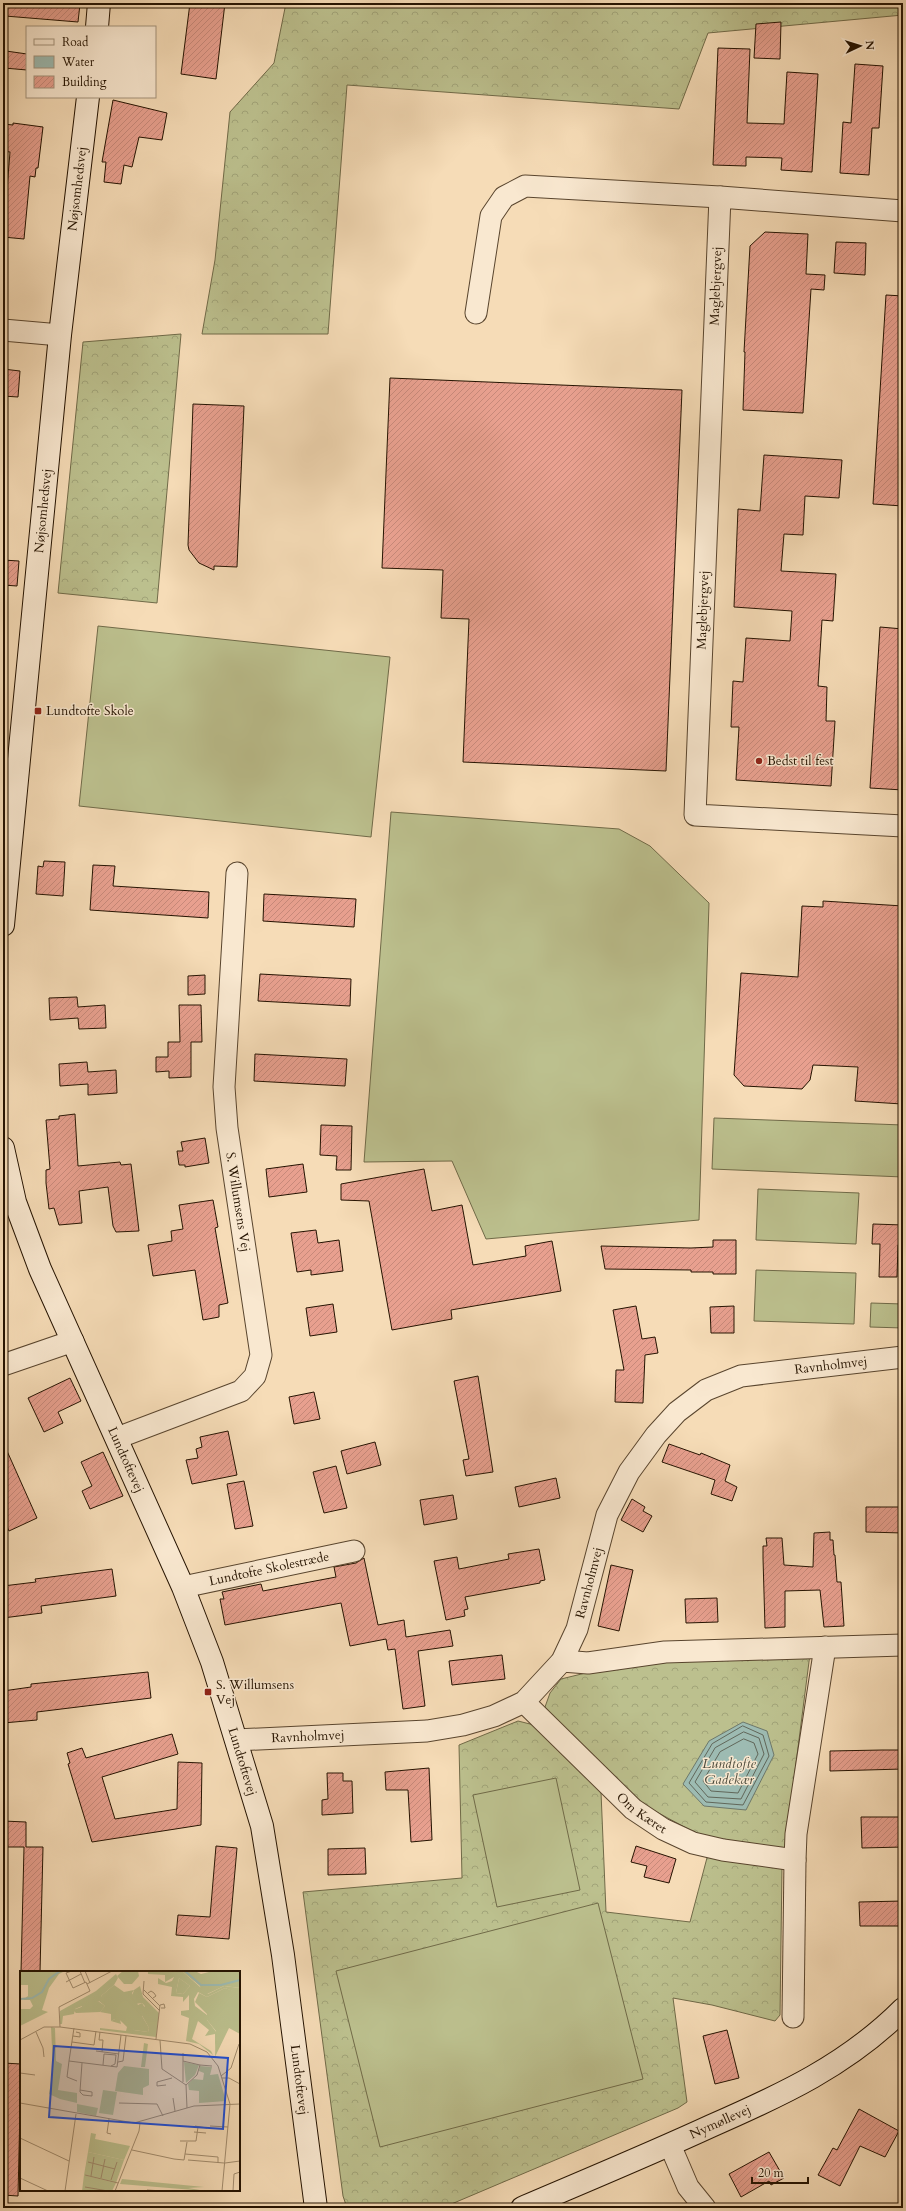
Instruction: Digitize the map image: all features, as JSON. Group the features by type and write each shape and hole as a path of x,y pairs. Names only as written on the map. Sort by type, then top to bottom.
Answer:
{"street":[{"path":"96,26 99,3"},
{"name":"Nøjsomhedsvej","path":"3,925 60,335 88,98"},
{"path":"476,313 491,216 504,197 525,186 720,197 903,211"},
{"name":"Maglebjergvej","path":"720,197 695,815 903,826"},
{"path":"3,330 60,335"},
{"name":"S. Willumsens Vej","path":"117,1438 240,1391 255,1376 261,1355 227,1128 224,1087 237,873"},
{"path":"3,1148 3,1153"},
{"name":"Lundtoftevej","path":"3,1153 15,1202 28,1239 183,1587 212,1662 262,1826 283,1955 316,2208"},
{"path":"3,1365 73,1341"},
{"name":"Ravnholmvej","path":"236,1740 427,1731 464,1725 524,1702 562,1661 577,1629 607,1515 629,1472 656,1435 677,1412 706,1390 741,1376 903,1357"},
{"name":"Lundtofte Skolestræde","path":"183,1587 354,1551"},
{"path":"562,1661 588,1663 665,1652 903,1645"},
{"path":"793,2017 796,1834 825,1647"},
{"name":"Om Kæret","path":"524,1702 633,1809 664,1829 694,1843 723,1850 795,1860"},
{"name":"Nymøllevej","path":"522,2208 670,2145 790,2091 822,2073 884,2028 903,2009"},
{"path":"670,2145 688,2187 705,2208"}],"green space":[{"path":"286,3 587,3 612,6 619,3 903,3 903,15 708,33 679,109 347,85 328,334 202,334 215,260 230,112 274,63"},
{"path":"181,334 157,603 58,593 83,342"},
{"path":"98,626 390,657 371,837 79,806"},
{"path":"391,812 619,829 650,846 709,903 699,1220 486,1239 452,1161 364,1162"},
{"path":"714,1118 903,1125 903,1177 712,1169"},
{"path":"758,1189 859,1193 856,1244 756,1240"},
{"path":"756,1270 856,1273 854,1324 754,1321"},
{"path":"871,1303 903,1304 903,1328 870,1327"},
{"path":"810,1654 785,1849 701,1836 653,1810 625,1790 558,1725 545,1707 550,1693 561,1679 602,1669 676,1658"},
{"path":"518,1721 538,1726 601,1792 606,1912 690,1922 708,1854 782,1867 780,2015 775,2021 712,2005 673,1998 687,2102 678,2108 442,2208 347,2208 343,2196 303,1892 462,1878 459,1745"},
{"path":"556,1778 580,1890 497,1907 473,1795"},
{"path":"598,1903 643,2079 380,2147 336,1971"}],"water":[{"name":"Lundtofte Gadekær","path":"743,1722 767,1731 774,1755 746,1810 704,1806 683,1784 709,1741"}],"building":[{"path":"6,3 80,4 78,22 5,16"},
{"path":"190,3 225,3 216,79 181,74"},
{"path":"781,22 780,59 754,58 756,24"},
{"path":"718,48 750,49 747,123 784,124 787,72 818,74 812,172 781,170 782,158 746,157 746,166 713,165"},
{"path":"6,51 26,54 26,70 4,68"},
{"path":"855,64 883,66 879,128 872,128 869,175 840,173 843,122 851,123"},
{"path":"113,100 167,113 162,140 139,137 132,167 124,165 121,184 104,182 106,162 102,162"},
{"path":"13,123 43,127 38,168 36,168 35,177 30,176 24,239 3,237 3,189 7,189 10,152 3,151 3,124 13,125"},
{"path":"765,232 808,234 806,274 825,275 824,290 811,289 803,413 743,410 744,352 750,246"},
{"path":"836,242 866,243 865,275 834,273"},
{"path":"886,295 903,296 903,506 873,504"},
{"path":"3,369 20,371 18,397 3,396"},
{"path":"390,378 682,390 666,771 463,762 469,619 441,618 443,570 382,568"},
{"path":"193,404 244,406 237,567 214,566 214,570 199,563 189,550"},
{"path":"764,455 842,460 839,498 805,496 803,535 784,534 781,571 836,574 833,621 822,620 818,686 827,687 826,721 835,721 831,786 736,780 739,727 731,727 733,681 743,682 746,638 790,641 792,611 734,607 738,509 760,511"},
{"path":"3,560 19,561 17,586 3,585"},
{"path":"880,627 903,629 903,790 870,788"},
{"path":"44,861 65,862 63,896 36,894 38,866 43,867"},
{"path":"93,865 115,866 113,886 209,892 208,918 90,910"},
{"path":"264,894 356,899 354,927 263,921"},
{"path":"823,901 903,906 902,1104 855,1101 858,1067 813,1065 810,1080 802,1089 744,1086 734,1075 741,973 798,977 802,906 823,907"},
{"path":"260,974 351,979 350,1006 258,1001"},
{"path":"205,975 205,994 188,995 188,976"},
{"path":"77,997 78,1007 105,1005 106,1028 79,1029 78,1018 50,1020 49,998"},
{"path":"179,1005 201,1005 202,1042 191,1042 191,1077 169,1078 169,1071 156,1072 156,1057 168,1057 168,1042 180,1042"},
{"path":"255,1054 347,1059 345,1086 254,1081"},
{"path":"87,1062 88,1072 116,1070 117,1093 88,1095 88,1084 60,1086 59,1064"},
{"path":"75,1114 78,1166 120,1162 121,1165 131,1164 139,1231 116,1232 113,1226 108,1187 79,1191 82,1223 59,1225 54,1208 49,1209 46,1170 50,1169 46,1120 59,1119 59,1116"},
{"path":"321,1125 352,1126 351,1170 336,1170 337,1156 320,1155"},
{"path":"205,1138 209,1163 185,1167 185,1165 179,1165 177,1151 183,1151 181,1142"},
{"path":"303,1164 307,1192 269,1197 266,1169"},
{"path":"424,1169 432,1211 462,1205 473,1265 526,1256 525,1246 552,1241 561,1291 451,1310 452,1319 392,1330 369,1201 341,1200 341,1184"},
{"path":"213,1200 218,1227 215,1228 228,1303 219,1305 219,1317 203,1320 195,1270 153,1276 148,1245 172,1241 171,1231 183,1229 179,1205"},
{"path":"873,1224 903,1225 902,1246 898,1245 897,1277 879,1277 880,1244 872,1244"},
{"path":"316,1230 318,1243 339,1240 343,1271 311,1275 311,1270 297,1272 291,1233"},
{"path":"713,1240 736,1240 736,1274 713,1274 713,1272 691,1272 691,1270 605,1269 601,1246 713,1247"},
{"path":"333,1304 337,1332 310,1336 306,1308"},
{"path":"636,1306 642,1339 655,1337 658,1353 645,1355 643,1403 615,1402 616,1370 624,1370 613,1310"},
{"path":"734,1306 734,1333 711,1333 710,1307"},
{"path":"478,1376 493,1472 466,1476 463,1460 469,1459 454,1381"},
{"path":"70,1378 81,1401 58,1412 63,1423 44,1432 28,1398"},
{"path":"314,1392 320,1419 294,1424 289,1397"},
{"path":"228,1431 237,1475 192,1484 186,1460 198,1458 196,1449 202,1447 200,1437"},
{"path":"3,1442 37,1518 9,1531 3,1518"},
{"path":"375,1442 381,1465 347,1474 341,1451"},
{"path":"669,1444 700,1455 701,1453 730,1465 725,1481 737,1487 732,1501 711,1494 715,1480 662,1462"},
{"path":"103,1452 123,1496 90,1509 82,1491 92,1486 81,1462"},
{"path":"336,1466 347,1508 324,1513 313,1472"},
{"path":"556,1478 560,1498 519,1507 515,1487"},
{"path":"244,1481 253,1526 235,1529 227,1484"},
{"path":"453,1495 457,1519 424,1525 420,1500"},
{"path":"632,1499 645,1507 643,1511 652,1516 643,1532 621,1520"},
{"path":"866,1507 903,1507 903,1533 866,1532"},
{"path":"830,1532 830,1540 833,1540 837,1582 841,1582 844,1626 824,1627 820,1590 785,1591 785,1627 765,1628 763,1546 767,1546 766,1538 782,1538 784,1565 813,1567 814,1533"},
{"path":"539,1549 545,1580 540,1581 540,1583 465,1597 468,1609 464,1610 465,1616 446,1620 434,1561 457,1557 459,1569 509,1559 508,1554"},
{"path":"364,1558 378,1625 404,1620 406,1637 450,1630 453,1646 418,1651 425,1706 403,1709 395,1649 388,1650 386,1639 350,1646 341,1603 225,1625 220,1599 224,1599 222,1592 261,1584 263,1591 336,1577 334,1567 356,1563"},
{"path":"611,1565 633,1570 619,1631 598,1626"},
{"path":"112,1569 116,1596 41,1606 42,1613 3,1618 3,1586 36,1582 35,1579"},
{"path":"717,1598 718,1622 686,1623 685,1599"},
{"path":"502,1655 505,1679 452,1685 449,1661"},
{"path":"148,1672 151,1698 37,1712 37,1720 3,1723 3,1691 31,1687 31,1684"},
{"path":"172,1734 178,1754 102,1777 115,1819 177,1809 178,1762 202,1763 201,1825 92,1842 68,1764 70,1763 67,1753 82,1748 86,1758"},
{"path":"903,1750 903,1769 830,1771 830,1751"},
{"path":"429,1768 432,1840 411,1842 408,1790 386,1790 385,1772"},
{"path":"327,1773 343,1773 343,1781 352,1781 353,1813 322,1815 322,1800 328,1799"},
{"path":"861,1817 903,1817 903,1847 862,1848"},
{"path":"3,1821 26,1822 26,1847 43,1847 40,1971 21,1971 24,1847 3,1847"},
{"path":"216,1846 237,1848 229,1939 176,1935 178,1915 210,1917"},
{"path":"636,1846 676,1859 669,1883 644,1877 647,1866 631,1862"},
{"path":"365,1848 366,1874 328,1875 328,1849"},
{"path":"903,1901 903,1926 860,1926 859,1902"},
{"path":"727,2030 739,2078 715,2084 703,2036"},
{"path":"3,2063 20,2064 18,2196 3,2195"},
{"path":"859,2109 899,2131 885,2157 860,2146 840,2186 818,2175 833,2148 837,2150"},
{"path":"769,2152 784,2178 771,2185 769,2181 741,2197 729,2174"}],"place":[{"name":"Lundtofte Skole","path":"38,711"},
{"name":"Bedst til fest","path":"759,761"},
{"name":"S. Willumsens Vej","path":"208,1692"}]}
